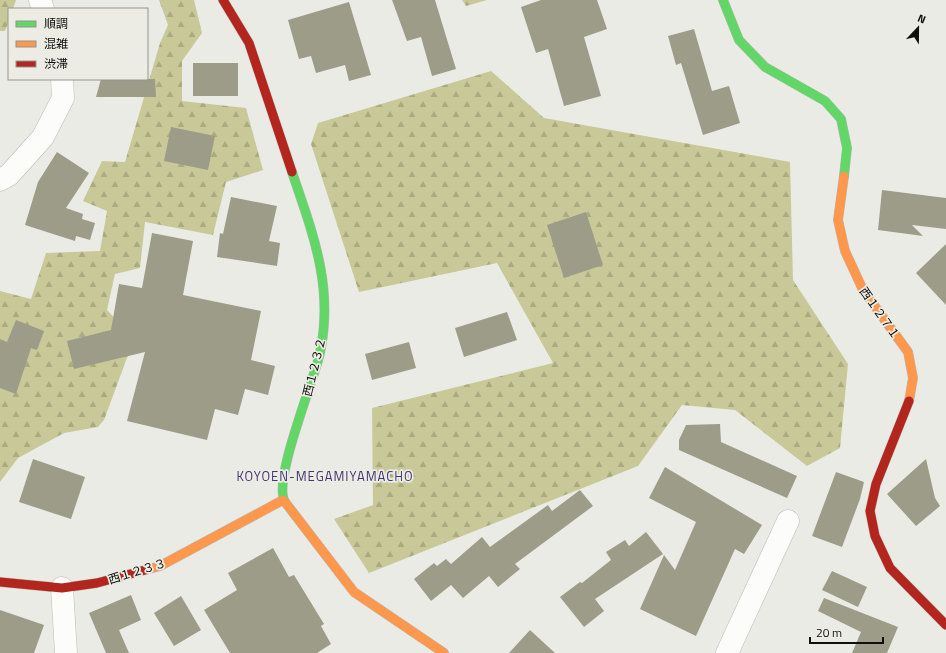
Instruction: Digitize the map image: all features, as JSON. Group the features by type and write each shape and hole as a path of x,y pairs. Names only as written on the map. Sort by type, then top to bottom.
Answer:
{"street":[{"name":"西１２３２","path":"223,0 250,43 317,246 326,306 320,353 282,477 283,500"},
{"name":"西１２７１","path":"723,0 739,40 765,67 825,101 841,119 847,148 838,220 846,251 863,290 908,352 913,378 909,403 876,484 870,511 875,536 890,568 946,625"},
{"path":"0,180 9,174 43,137 63,98 62,80"},
{"name":"西１２３３","path":"0,582 62,588 97,583 160,566 283,500"},
{"path":"283,500 354,592 444,653"},
{"path":"727,653 788,521"},
{"path":"62,588 66,653"}],"green space":[{"path":"0,0 16,0 13,8 8,8 8,24 5,31 0,31"},
{"path":"159,0 194,0 202,33 182,61 182,101 246,108 263,170 226,182 213,235 145,222 140,268 115,274 107,310 134,339 104,420 98,427 64,433 18,458 0,482 0,291 31,299 46,253 100,251 107,211 83,201 102,161 125,162 160,43 168,25"},
{"path":"462,0 487,0 466,6"},
{"path":"491,71 544,118 790,162 793,280 848,364 840,448 807,466 735,410 682,405 638,466 369,573 334,519 373,505 372,408 553,363 497,263 359,292 311,144 318,123"}],"building":[{"path":"392,0 435,0 456,69 432,76 421,37 407,41"},
{"path":"541,0 597,0 607,29 584,37 601,96 564,106 548,49 536,53 521,7"},
{"path":"349,2 371,75 349,81 345,65 316,73 311,56 299,59 288,20"},
{"path":"694,29 712,91 729,86 740,123 703,135 681,63 676,65 668,36"},
{"path":"193,63 238,63 238,96 193,96"},
{"path":"155,79 156,97 96,97 101,80"},
{"path":"171,127 215,136 208,170 164,161"},
{"path":"57,152 89,173 66,208 83,214 82,219 95,223 90,240 76,236 75,241 25,225 38,182"},
{"path":"882,190 946,198 946,229 912,225 923,236 878,230"},
{"path":"231,197 277,206 269,241 280,243 277,266 217,257 220,233 223,234"},
{"path":"586,212 603,265 564,278 547,225"},
{"path":"152,233 193,241 183,295 261,311 251,360 275,366 268,395 245,389 238,415 215,409 207,440 127,421 145,352 74,369 67,341 111,330 119,284 142,288"},
{"path":"946,244 946,305 916,273"},
{"path":"507,312 517,340 464,357 455,328"},
{"path":"16,320 44,331 37,350 31,348 16,394 0,388 0,339 7,342"},
{"path":"409,342 416,368 372,380 365,354"},
{"path":"720,424 721,442 797,476 787,498 679,450 679,440 686,425"},
{"path":"33,459 85,477 71,519 19,502"},
{"path":"926,459 935,498 940,506 916,526 887,494"},
{"path":"665,467 762,525 744,554 735,549 696,636 640,609 664,555 675,570 696,522 649,498"},
{"path":"836,472 864,482 860,499 842,547 812,536"},
{"path":"580,490 593,506 515,564 520,569 498,587 489,576 463,598 451,585 431,601 414,579 434,563 437,566 446,559 451,564 482,537 490,547 548,505 552,511"},
{"path":"646,532 663,554 595,599 604,611 584,627 560,597 580,582 582,583 611,560 606,552 625,540 629,546"},
{"path":"273,548 289,577 294,575 324,624 321,626 331,644 317,653 230,653 204,610 237,590 228,573"},
{"path":"832,571 867,587 858,607 822,590"},
{"path":"131,595 141,620 119,630 129,653 106,653 89,613"},
{"path":"181,596 201,630 174,646 154,613"},
{"path":"824,598 898,627 887,653 852,653 861,632 818,611"},
{"path":"0,610 44,625 34,653 0,653"},
{"path":"530,630 555,653 509,653"}],"traffic: fast":[{"path":"723,0 739,40 765,67 825,101 841,119 847,148 844,176"},
{"path":"285,502 283,491 284,474 295,430 320,353 324,329 323,283 319,261 314,239 292,172"}],"traffic: slow":[{"path":"844,176 838,220 845,251 863,290 908,352 913,378 909,401"},
{"path":"145,570 160,566 283,500"},
{"path":"285,502 354,592 444,653"}],"traffic: jam":[{"path":"223,0 249,43 292,172"},
{"path":"909,401 876,484 870,511 875,536 890,568 946,625"},
{"path":"0,582 62,588 97,583 145,570"}],"district":[{"name":"KOYOEN-MEGAMIYAMACHO","path":"325,476"}]}
